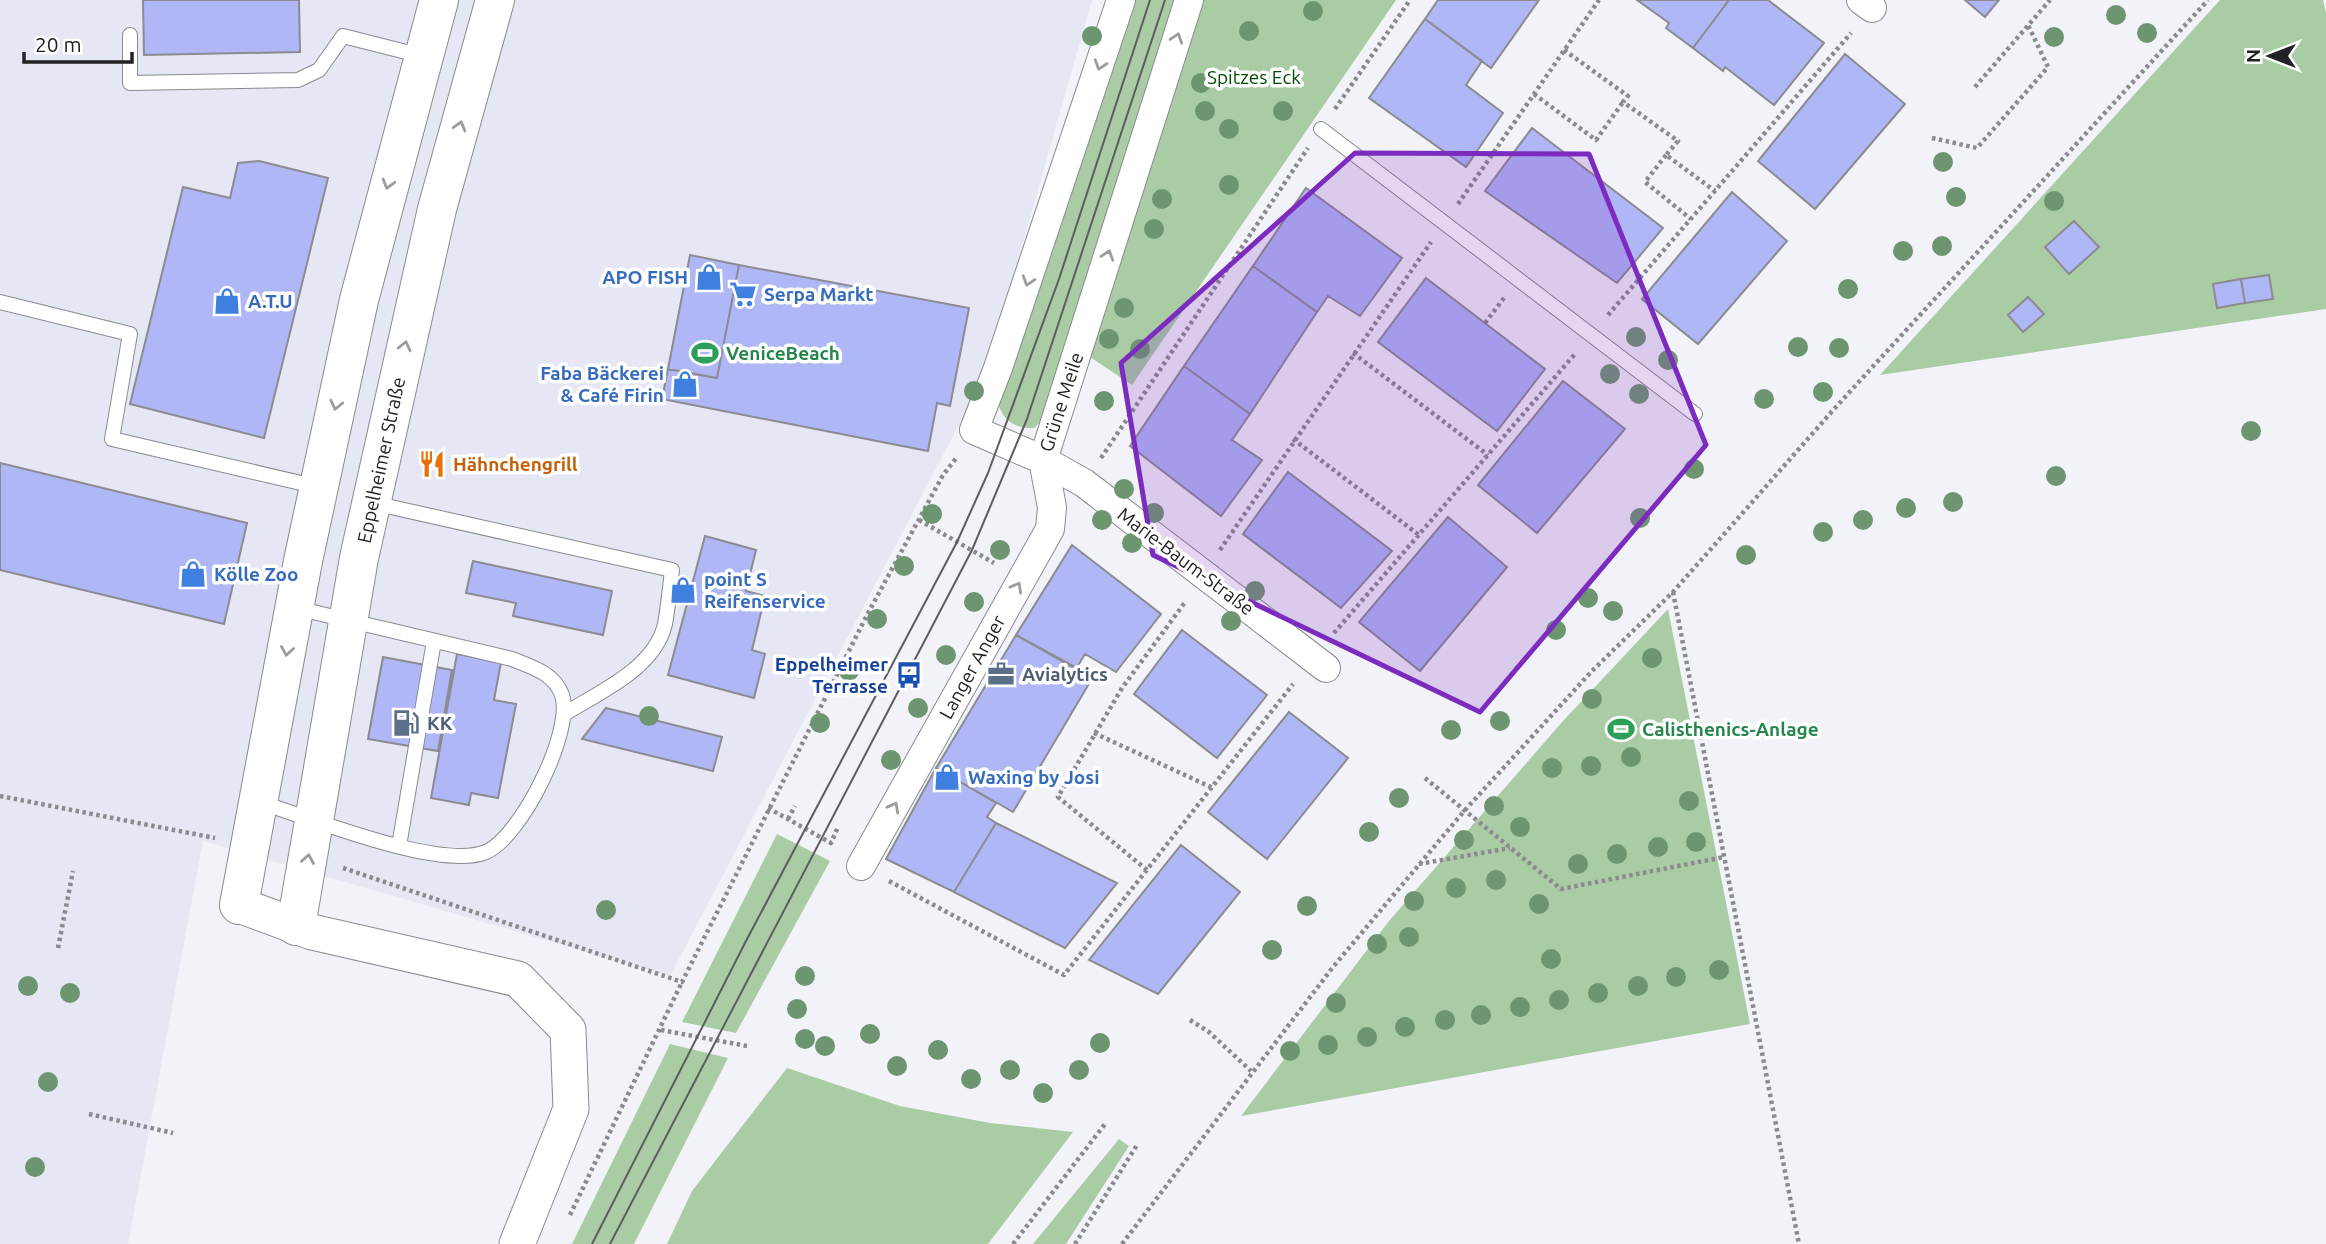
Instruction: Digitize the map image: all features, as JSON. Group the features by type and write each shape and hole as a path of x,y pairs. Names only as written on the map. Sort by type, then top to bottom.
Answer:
{"main road":[{"path":"239,905 317,487 380,215 439,0"},
{"name":"Eppelheimer Straße","path":"296,926 371,503 437,209 495,0"}],"street":[{"path":"974,430 998,368 1121,0"},
{"name":"Grüne Meile","path":"974,430 1043,460 1189,0"},
{"name":"Marie-Baum-Straße","path":"1043,460 1084,483 1320,663"},
{"name":"Langer Anger","path":"860,866 1050,529 1052,506 1043,460"},
{"path":"239,905 296,926 518,979 568,1030 571,1109 517,1244"}],"lane":[{"path":"130,35 130,83 298,80 319,70 343,36 424,57"},
{"path":"1321,129 1695,414"},
{"path":"0,302 130,334 112,439 317,487"},
{"path":"371,503 672,570 664,626 655,648 641,664 566,713"},
{"path":"258,802 399,846 455,857 486,852 507,835 533,796 556,750 566,713 561,692 544,672 512,659 294,608"},
{"path":"399,846 434,640"}],"path":[{"path":"1084,483 1410,0"},
{"path":"1147,870 1058,797 1122,688 1204,574 1293,439 1599,0"},
{"path":"1975,86 2050,0"},
{"path":"1122,1244 1252,1071 1465,810 1592,671 1673,592 1835,408 2208,0"},
{"path":"768,808 831,843 860,866 1063,975 1213,788 1320,663 1419,535 1715,191 1866,4"},
{"path":"1932,138 1977,148 2048,67 2028,25"},
{"path":"1534,94 1596,140 1628,96 1564,50"},
{"path":"1623,102 1678,141 1646,182 1691,219"},
{"path":"1666,155 1715,191"},
{"path":"1353,353 1488,455"},
{"path":"568,1220 768,808 919,520 974,430"},
{"path":"1293,439 1419,535"},
{"path":"919,520 1021,580"},
{"path":"1673,592 1799,1244"},
{"path":"1094,733 1213,788"},
{"path":"1425,778 1561,889 1724,857"},
{"path":"0,796 250,845"},
{"path":"788,819 795,806"},
{"path":"831,843 838,827"},
{"path":"1419,864 1511,848"},
{"path":"309,858 682,982"},
{"path":"58,948 73,872"},
{"path":"1191,1020 1209,1032 1252,1071"},
{"path":"661,1030 747,1046"},
{"path":"89,1114 173,1133"},
{"path":"1013,1244 1105,1124"},
{"path":"1075,1244 1137,1144"}],"highlighted area":[{"path":"1355,153 1589,154 1706,445 1480,712 1153,555 1121,363"}],"shaded area":[{"path":"0,0 1092,0 986,373 670,976 203,841 128,1244 0,1244"}],"green space":[{"path":"1133,0 1181,0 1043,419 1034,428 1022,427 1008,420 999,406"},
{"name":"Spitzes Eck","path":"1201,0 1396,0 1132,385 1084,353"},
{"path":"2220,0 2323,0 2326,13 2326,309 1880,375"},
{"path":"1668,609 1750,1024 1241,1116 1389,921 1563,721"},
{"path":"777,834 830,861 736,1033 682,1022"},
{"path":"670,1044 728,1058 634,1244 572,1244"},
{"path":"787,1068 900,1106 990,1123 1073,1132 988,1244 667,1244 692,1191"},
{"path":"1119,1139 1129,1146 1066,1244 1033,1244"}],"building":[{"path":"143,0 299,0 300,52 144,55"},
{"path":"1438,0 1539,0 1491,68 1425,19"},
{"path":"1637,0 1729,0 1693,48 1666,28 1669,23"},
{"path":"1729,0 1768,0 1824,43 1774,105 1725,67 1723,71 1693,48"},
{"path":"1965,0 1999,0 1985,17"},
{"path":"1425,19 1482,61 1466,85 1503,113 1466,167 1369,98"},
{"path":"1845,54 1905,104 1815,209 1758,161"},
{"path":"1532,128 1663,228 1617,283 1485,191"},
{"name":"A.T.U","path":"259,161 328,178 264,438 130,404 183,187 230,198 238,163"},
{"path":"1306,188 1402,258 1360,316 1328,296 1317,312 1253,266"},
{"path":"1732,192 1787,241 1698,344 1642,299"},
{"path":"2074,221 2099,247 2069,274 2045,247"},
{"path":"690,255 739,265 717,378 668,369"},
{"path":"739,265 969,308 950,406 937,403 928,451 662,399 668,369 717,378"},
{"path":"1253,266 1317,312 1250,414 1184,366"},
{"path":"2269,275 2273,299 2245,303 2241,279"},
{"path":"1426,278 1545,369 1497,431 1378,342"},
{"path":"2241,279 2245,303 2217,308 2213,284"},
{"path":"2028,297 2044,314 2023,332 2008,315"},
{"path":"1184,366 1250,414 1232,440 1262,460 1221,516 1130,446"},
{"path":"1563,381 1625,429 1537,533 1478,485"},
{"path":"0,463 247,523 224,624 0,570"},
{"path":"1288,472 1392,551 1341,608 1243,534"},
{"path":"1448,517 1507,567 1420,671 1359,622"},
{"path":"705,536 756,550 746,591 765,596 752,650 765,654 754,698 668,675"},
{"path":"1072,545 1161,614 1116,672 1085,654 1076,669 1016,635"},
{"path":"473,561 612,591 603,635 513,616 516,603 466,593"},
{"path":"1182,630 1267,695 1217,758 1134,694"},
{"path":"1016,635 1093,677 1013,812 936,768"},
{"path":"457,654 501,662 494,700 516,704 498,798 471,793 469,805 431,798"},
{"path":"383,657 452,670 438,751 368,739"},
{"path":"606,708 722,737 713,771 582,739"},
{"path":"1289,712 1348,758 1267,859 1208,812"},
{"path":"936,768 996,803 987,817 996,823 954,892 886,859"},
{"path":"996,823 1117,883 1065,948 954,892"},
{"path":"1181,845 1240,892 1158,994 1089,960"}],"tram line":[{"path":"592,1244 746,941 957,542 988,473 1059,279 1150,0"},
{"path":"610,1244 972,550 1027,419 1165,0"}],"place":[{"name":"APO FISH","path":"709,277"},
{"name":"Serpa Markt","path":"743,294"},
{"name":"A.T.U","path":"227,301"},
{"name":"VeniceBeach","path":"705,353"},
{"name":"Faba Bäckerei & Café Firin","path":"685,384"},
{"name":"Hähnchengrill","path":"432,464"},
{"name":"Kölle Zoo","path":"193,574"},
{"name":"point S Reifenservice","path":"683,590"},
{"name":"Avialytics","path":"1001,674"},
{"name":"Eppelheimer Terrasse","path":"909,675"},
{"name":"KK","path":"406,723"},
{"name":"Calisthenics-Anlage","path":"1621,729"},
{"name":"Waxing by Josi","path":"947,777"}]}
